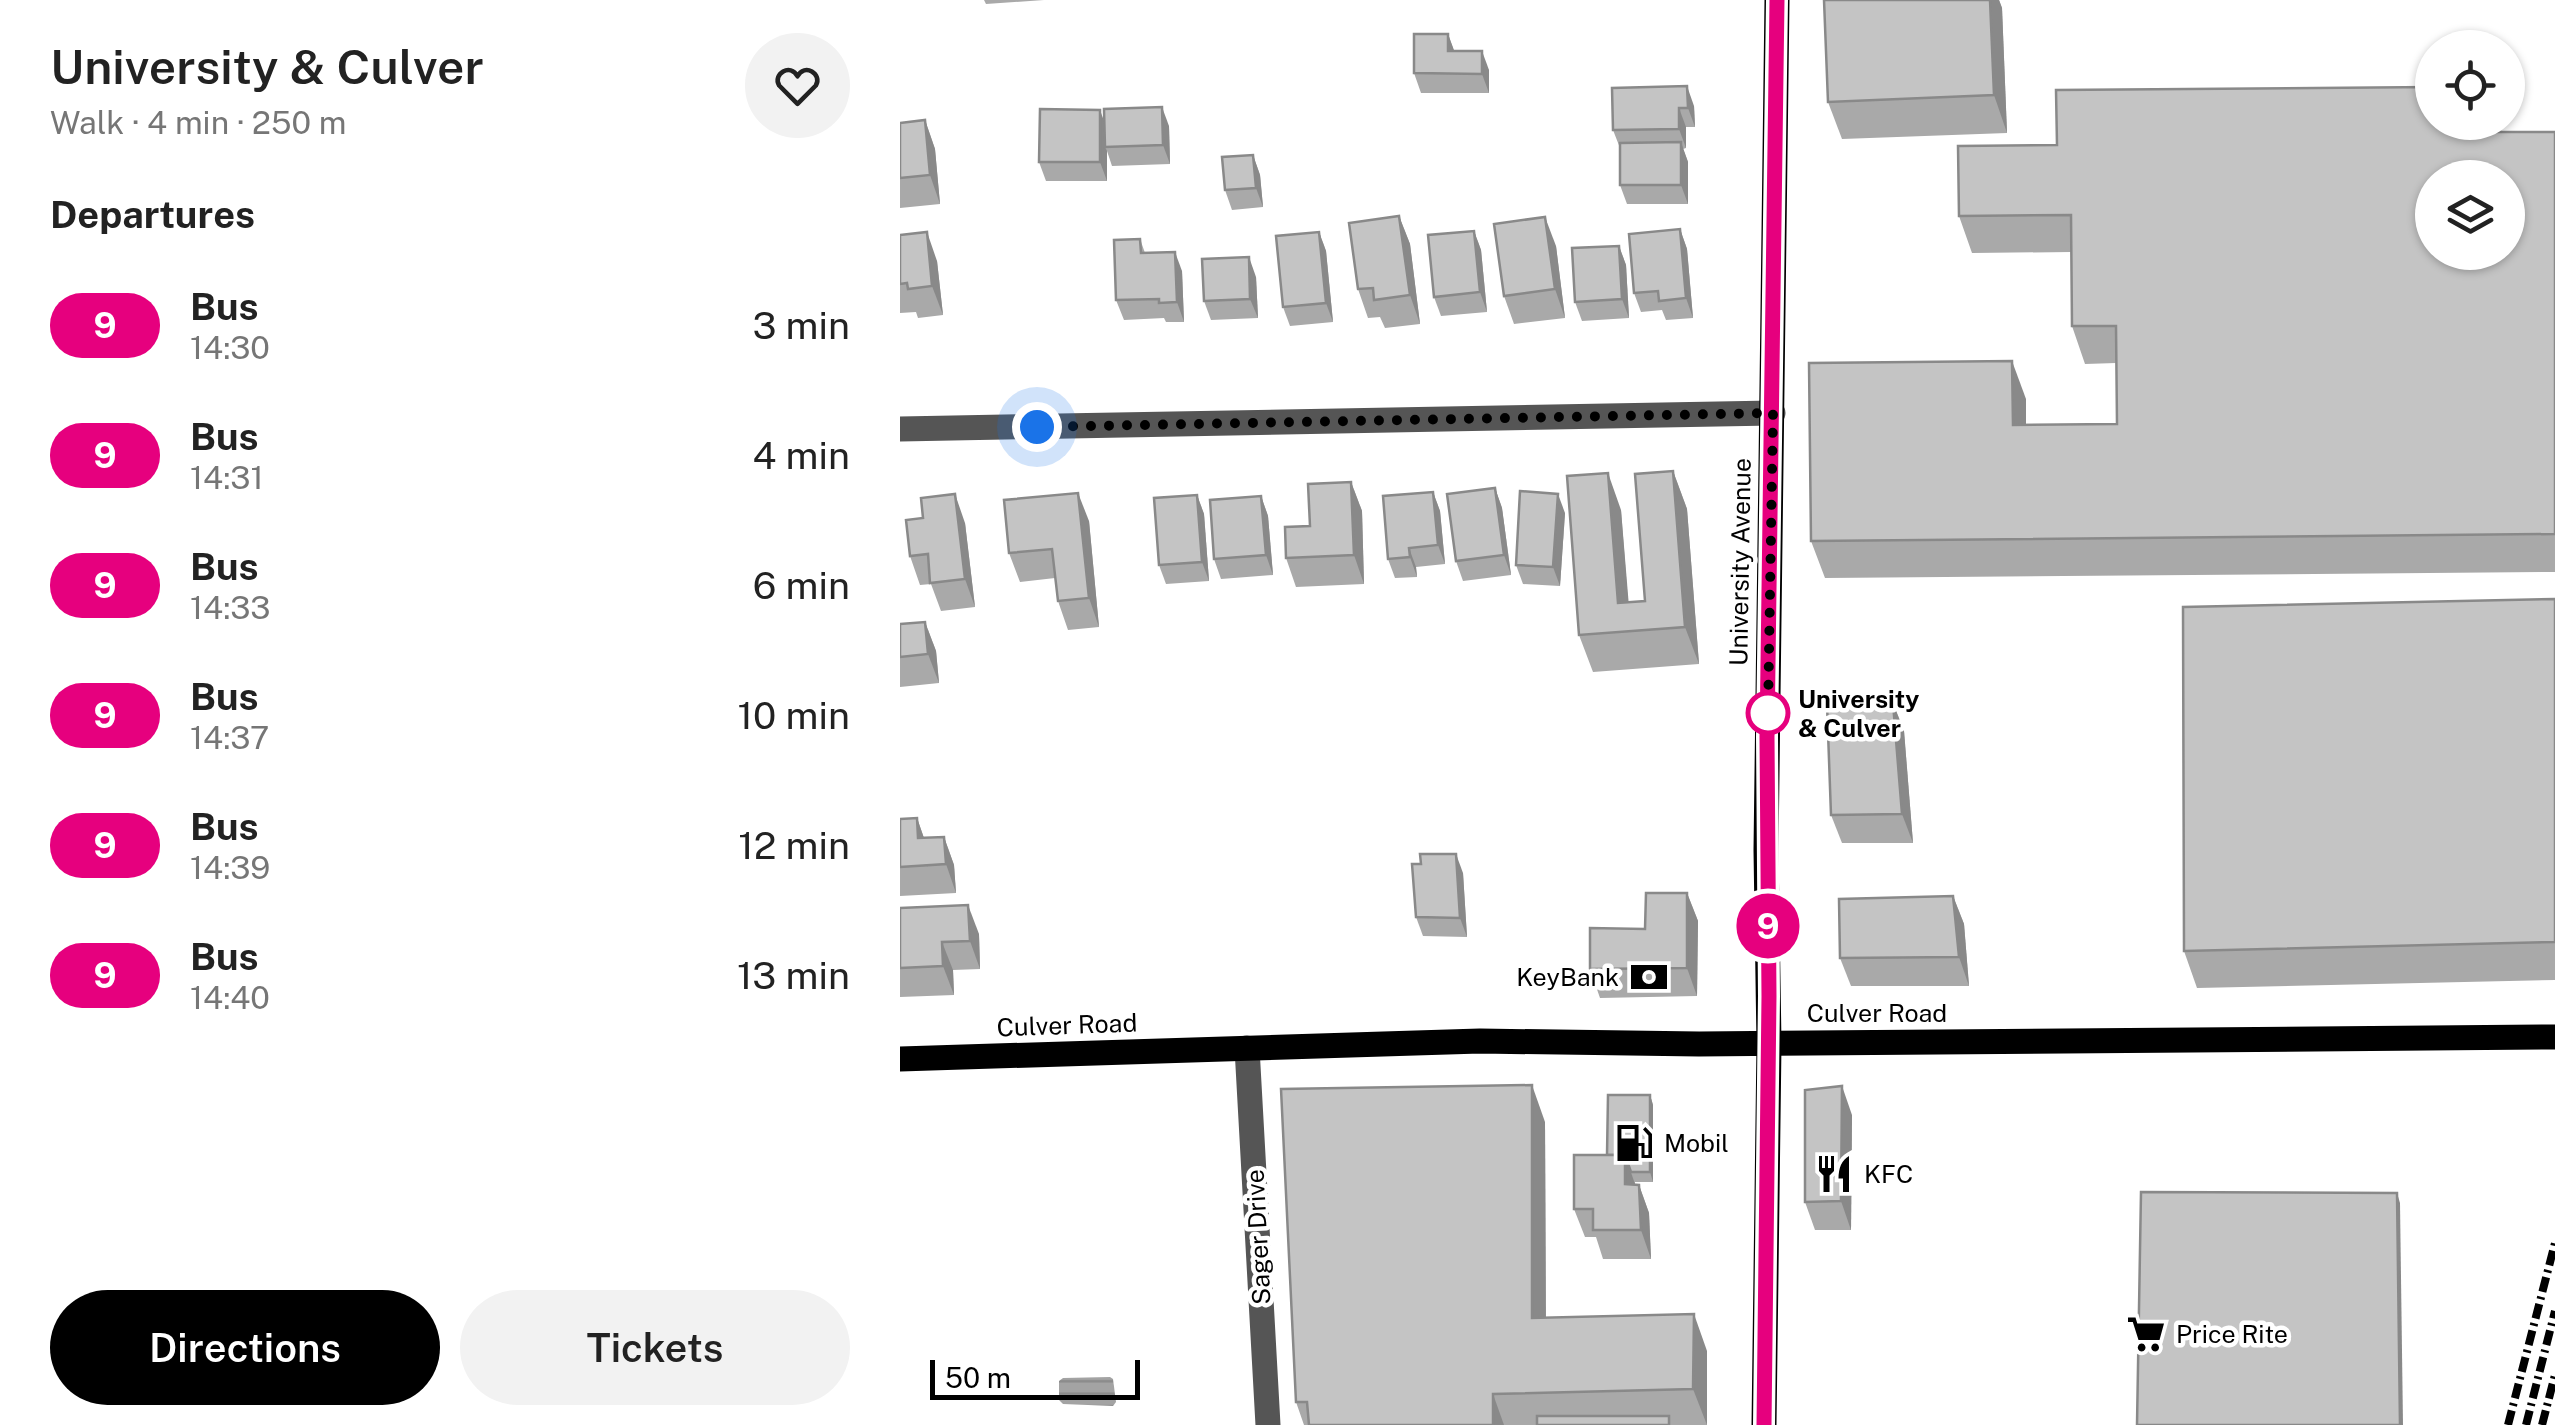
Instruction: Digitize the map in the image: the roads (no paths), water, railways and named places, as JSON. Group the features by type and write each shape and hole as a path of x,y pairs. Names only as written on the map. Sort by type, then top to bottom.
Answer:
{"main road":[{"name":"University Avenue","path":"1764,1425 1769,1044 1766,850 1777,0"},
{"name":"Culver Road","path":"900,1058 1480,1040 1769,1044 2555,1037"}],"street":[{"path":"900,429 1773,413"},
{"name":"Sager Drive","path":"1247,1048 1268,1425"}],"railway":[{"path":"2508,1425 2555,1243"},
{"path":"2526,1425 2555,1311"},
{"path":"2542,1425 2555,1375"}],"place":[{"name":"University & Culver","path":"1768,713"},
{"name":"KeyBank","path":"1649,977"},
{"name":"Mobil","path":"1634,1143"},
{"name":"KFC","path":"1834,1174"},
{"name":"Price Rite","path":"2146,1334"}]}
